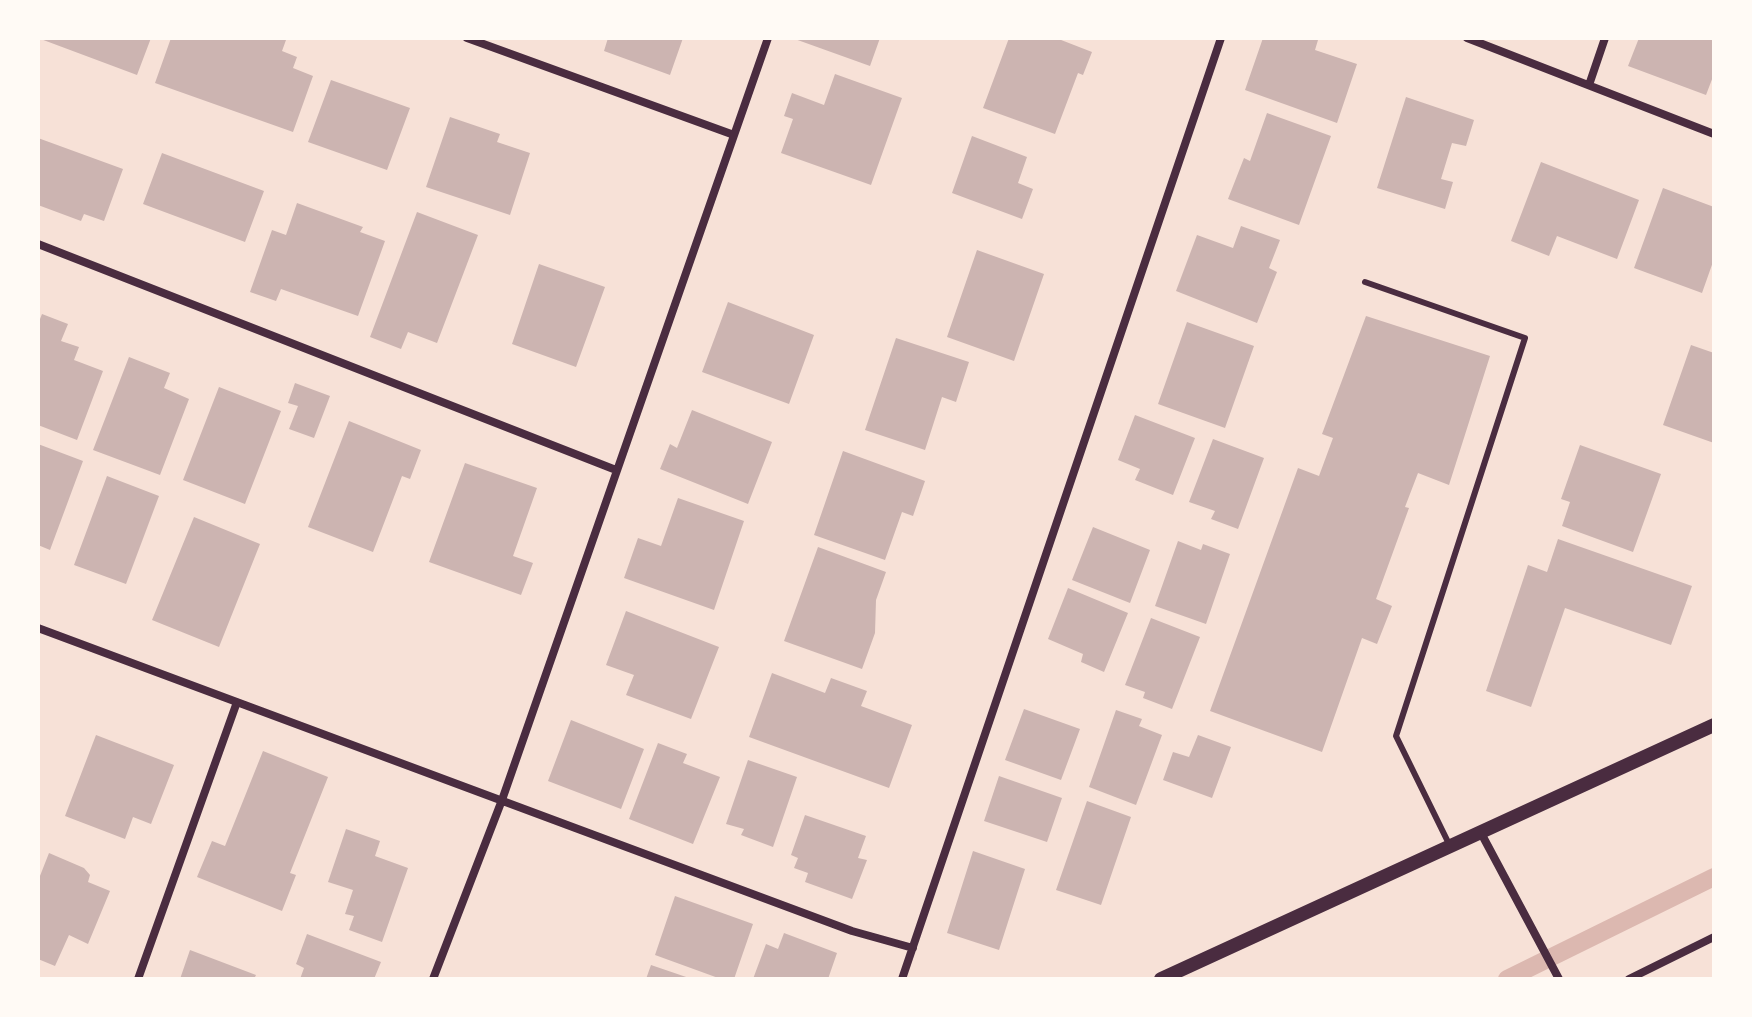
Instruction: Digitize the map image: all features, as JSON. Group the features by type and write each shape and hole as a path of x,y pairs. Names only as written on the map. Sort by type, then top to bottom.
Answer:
{"street":[{"path":"467,38 734,135"},
{"path":"433,979 502,800 768,38"},
{"path":"902,979 1221,38"},
{"path":"1467,38 1714,134"},
{"path":"1589,85 1605,38"},
{"path":"38,244 616,470"},
{"path":"38,628 852,931 913,948"},
{"path":"138,979 237,702"},
{"path":"1161,979 1714,725"},
{"path":"1481,833 1559,979"},
{"path":"1629,979 1714,937"}],"lane":[{"path":"1365,282 1525,338 1396,736 1450,846"}],"building":[{"path":"38,38 151,38 137,75"},
{"path":"171,38 286,40 282,51 297,57 293,68 313,76 293,132 155,83"},
{"path":"608,38 683,38 670,75 604,51"},
{"path":"792,38 880,38 870,66"},
{"path":"1009,38 1056,38 1092,52 1083,75 1078,73 1055,134 983,108"},
{"path":"1263,38 1312,38 1318,40 1315,50 1357,64 1337,123 1245,90"},
{"path":"1639,38 1707,38 1714,41 1714,74 1706,95 1628,66"},
{"path":"835,74 902,98 871,185 781,153 793,119 784,116 792,93 824,105"},
{"path":"331,80 410,108 387,170 308,142"},
{"path":"1406,97 1474,120 1466,146 1452,143 1441,179 1453,182 1445,209 1377,188"},
{"path":"1267,113 1331,136 1299,225 1228,199 1244,158 1250,161"},
{"path":"450,117 500,134 497,142 530,153 510,215 426,187"},
{"path":"972,136 1027,157 1018,183 1033,189 1022,219 952,193"},
{"path":"38,138 123,169 104,221 84,214 81,221 38,205"},
{"path":"162,153 264,191 245,242 143,204"},
{"path":"1541,162 1639,200 1617,259 1557,236 1549,256 1511,241"},
{"path":"1663,188 1714,207 1714,259 1702,293 1634,268"},
{"path":"297,203 363,227 360,232 385,241 358,316 281,289 276,301 250,292 272,230 286,235"},
{"path":"417,212 478,235 437,343 408,332 401,349 370,337"},
{"path":"1241,226 1280,240 1269,268 1277,272 1257,323 1176,291 1197,235 1233,248"},
{"path":"977,250 1044,274 1014,361 947,337"},
{"path":"539,264 605,287 576,367 512,344"},
{"path":"728,302 814,335 789,404 702,372"},
{"path":"42,314 68,324 61,341 79,347 74,360 103,371 77,440 38,425 38,324"},
{"path":"1366,316 1490,356 1449,485 1418,473 1405,507 1409,508 1376,599 1392,606 1377,644 1362,638 1322,752 1210,711 1298,468 1319,476 1333,438 1322,434"},
{"path":"1187,322 1254,346 1225,428 1158,404"},
{"path":"896,338 969,362 956,402 942,397 925,450 865,430"},
{"path":"1691,345 1714,353 1714,443 1663,425"},
{"path":"129,357 170,373 164,388 189,399 160,475 93,450"},
{"path":"295,383 330,396 314,438 289,429 298,406 288,403"},
{"path":"219,387 281,411 245,504 183,480"},
{"path":"692,410 772,442 748,504 660,469 670,444 677,448"},
{"path":"1135,415 1195,438 1173,495 1135,480 1140,469 1118,460"},
{"path":"349,421 421,450 410,479 402,476 373,552 308,527"},
{"path":"1213,439 1264,458 1238,529 1211,519 1215,511 1189,502"},
{"path":"38,444 83,461 50,550 38,545"},
{"path":"1580,445 1661,474 1633,552 1562,526 1570,502 1561,499"},
{"path":"843,451 925,481 913,516 902,512 885,560 814,535"},
{"path":"465,463 537,488 513,556 533,563 521,595 429,562"},
{"path":"107,476 159,496 126,584 74,565"},
{"path":"678,498 744,521 714,610 624,578 638,538 661,546"},
{"path":"194,517 260,544 219,647 152,620"},
{"path":"1093,527 1150,550 1130,603 1072,580"},
{"path":"1558,539 1692,586 1671,645 1565,608 1531,707 1486,691 1528,565 1547,572"},
{"path":"1178,541 1201,550 1203,544 1230,554 1206,624 1155,606"},
{"path":"818,547 886,572 876,600 875,633 862,669 784,641"},
{"path":"1068,588 1128,613 1104,672 1081,662 1083,654 1048,639"},
{"path":"626,611 719,647 691,719 626,695 634,675 606,665"},
{"path":"1151,618 1200,637 1172,709 1143,698 1145,692 1125,685"},
{"path":"772,673 825,693 831,678 867,691 861,706 912,725 889,788 749,737"},
{"path":"1024,709 1080,729 1061,780 1005,760"},
{"path":"1116,710 1142,719 1139,726 1162,735 1136,805 1089,787"},
{"path":"571,720 644,749 621,809 548,781"},
{"path":"96,735 174,765 151,824 133,817 125,839 65,816"},
{"path":"1198,735 1231,747 1212,798 1163,780 1173,752 1189,757"},
{"path":"658,743 687,754 683,763 720,777 693,844 629,819"},
{"path":"263,751 328,777 290,873 296,875 282,911 197,877 212,841 225,846"},
{"path":"748,760 797,777 773,847 741,835 744,829 726,824"},
{"path":"999,776 1062,798 1047,842 984,821"},
{"path":"1087,801 1131,817 1101,905 1056,890"},
{"path":"805,815 866,836 858,858 867,860 852,899 805,882 808,873 794,868 798,858 791,855"},
{"path":"346,829 380,841 375,856 408,868 382,942 349,930 354,916 345,914 353,890 328,882"},
{"path":"973,851 1025,869 999,950 947,933"},
{"path":"49,853 84,868 90,875 88,882 110,891 88,944 69,935 55,966 38,959 38,881"},
{"path":"675,896 753,924 734,979 721,979 655,955"},
{"path":"784,933 837,953 828,979 753,979 766,944 778,949"},
{"path":"307,934 381,962 374,979 300,979 304,968 296,964"},
{"path":"190,950 256,975 254,979 180,979"},
{"path":"651,965 692,979 646,979"}],"waterway":[{"path":"1507,979 1714,877"}]}
